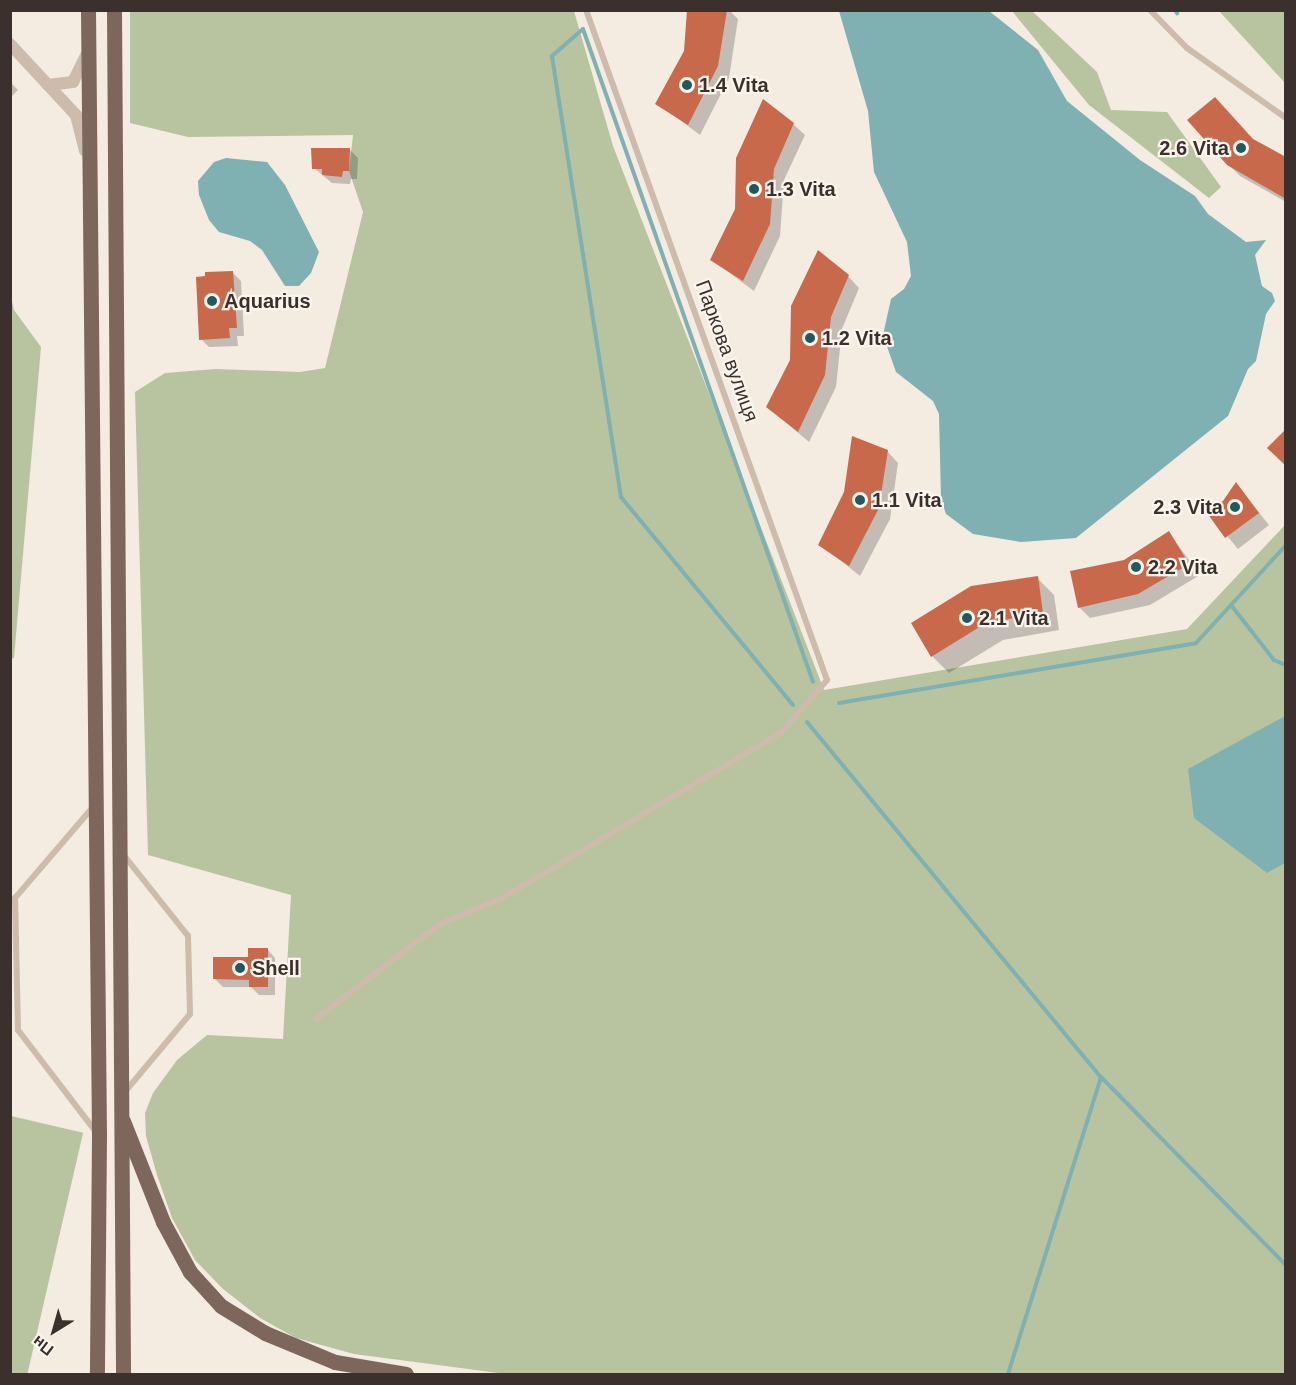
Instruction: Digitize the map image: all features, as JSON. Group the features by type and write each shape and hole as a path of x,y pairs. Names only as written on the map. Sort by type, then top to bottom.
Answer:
{"main road":[{"path":"88,10 97,802 98,1374"},
{"path":"114,10 123,1374"},
{"path":"120,1105 174,1242 190,1272 221,1306 265,1333 335,1362 406,1374"}],"street":[{"path":"10,44 76,115 89,182"},
{"path":"48,85 73,82 88,48"}],"lane":[{"name":"Паркова вулиця","path":"316,1019 440,924 504,897 782,732 813,700 827,680 824,666 586,10"},
{"path":"1150,10 1187,48 1286,118"},
{"path":"97,802 15,898 18,1030 99,1136"},
{"path":"118,847 188,936 190,1014 120,1105"}],"green space":[{"path":"130,11 574,11 613,146 824,690 1187,629 1285,525 1285,1374 506,1374 354,1354 296,1338 260,1318 223,1289 195,1260 172,1218 157,1175 146,1136 145,1113 153,1093 177,1060 207,1035 283,1039 291,895 148,855 135,392 165,373 216,369 300,372 325,368 363,212 349,171 353,135 188,137 130,123"},
{"path":"1012,11 1032,11 1097,72 1111,110 1167,112 1221,187 1209,198 1089,105"},
{"path":"1219,11 1285,11 1285,83"},
{"path":"11,297 14,310 41,347 14,658 11,659"},
{"path":"11,1116 83,1133 27,1374 10,1374"}],"water":[{"path":"839,11 989,11 1038,50 1067,101 1140,160 1195,196 1208,214 1246,242 1266,240 1255,255 1262,286 1272,293 1275,301 1266,314 1256,361 1248,369 1228,416 1076,538 1021,542 973,534 946,514 941,499 939,414 933,401 896,372 883,335 891,299 904,289 911,276 907,242 874,172 868,111"},
{"path":"226,158 267,162 285,185 319,252 311,273 299,286 285,286 262,250 250,241 219,232 209,220 199,195 198,181 214,162"},
{"path":"1285,716 1285,863 1267,873 1194,818 1188,769"}],"building":[{"name":"1.4 Vita","path":"687,10 727,10 718,66 688,125 655,104 684,51"},
{"name":"2.6 Vita","path":"1215,97 1253,139 1286,157 1286,199 1227,165 1187,120"},
{"name":"1.3 Vita","path":"763,99 794,123 774,169 770,224 743,281 710,260 735,209 736,158"},
{"path":"311,148 350,148 349,171 343,171 342,177 322,175 322,169 312,169"},
{"name":"1.2 Vita","path":"818,250 849,275 831,317 825,375 798,432 766,407 790,360 791,306"},
{"path":"233,271 237,328 229,328 230,338 199,340 196,277 205,276 205,272"},
{"path":"1286,429 1286,466 1267,448"},
{"name":"1.1 Vita","path":"852,436 888,450 879,508 849,566 818,545 844,492"},
{"name":"2.3 Vita","path":"1236,482 1259,513 1225,538 1207,513 1223,501"},
{"name":"2.2 Vita","path":"1169,531 1189,564 1138,594 1078,608 1070,571 1124,560"},
{"name":"2.1 Vita","path":"1038,576 1043,613 986,623 931,657 911,623 971,586"},
{"name":"Shell","path":"248,948 268,948 268,987 249,987 249,980 213,979 213,957 248,957"}],"waterway":[{"path":"793,705 621,497 552,56 583,29 813,682"},
{"path":"839,703 1196,643 1286,545"},
{"path":"1231,605 1274,660 1286,665"},
{"path":"807,722 1101,1077 1286,1265"},
{"path":"1008,1374 1101,1077"}],"place":[{"name":"1.4 Vita","path":"687,85"},
{"name":"2.6 Vita","path":"1241,148"},
{"name":"1.3 Vita","path":"754,189"},
{"name":"Aquarius","path":"212,301"},
{"name":"1.2 Vita","path":"810,338"},
{"name":"1.1 Vita","path":"860,500"},
{"name":"2.3 Vita","path":"1235,507"},
{"name":"2.2 Vita","path":"1136,567"},
{"name":"2.1 Vita","path":"967,618"},
{"name":"Shell","path":"240,968"}]}
